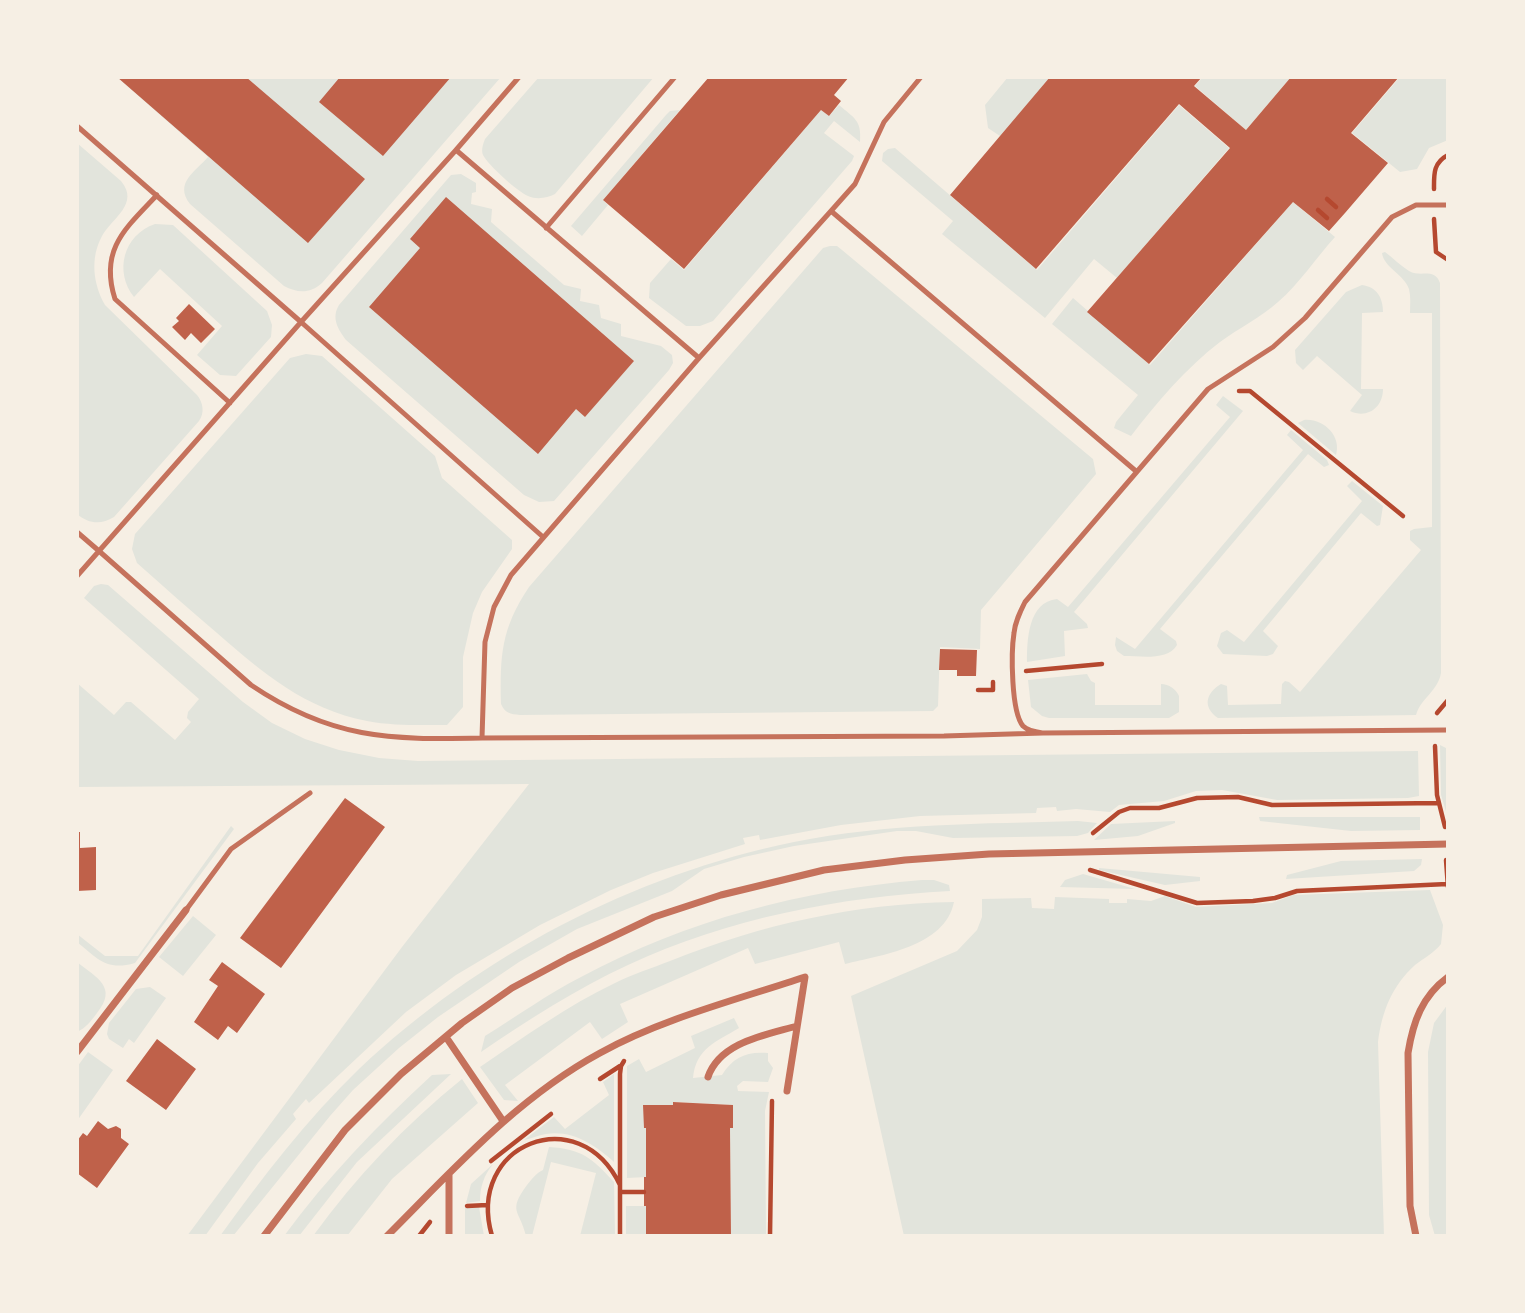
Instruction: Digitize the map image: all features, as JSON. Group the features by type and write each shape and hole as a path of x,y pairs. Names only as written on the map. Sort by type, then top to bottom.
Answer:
{"street":[{"path":"264,1236 345,1130 401,1074 446,1037 512,988 568,958 654,918 721,895 824,870 905,860 989,854 1448,844"},
{"path":"77,1052 186,910"},
{"path":"387,1236 503,1121 600,1053 655,1028 805,977 787,1091"},
{"path":"1416,1236 1410,1206 1408,1053 1412,1028 1421,1005 1436,986 1448,977"},
{"path":"708,1076 723,1054 748,1041 797,1026"},
{"path":"446,1037 503,1121"},
{"path":"449,1173 449,1236"}],"lane":[{"path":"77,576 519,77"},
{"path":"547,228 675,77"},
{"path":"482,738 485,642 494,607 511,575 699,358 855,184 884,122 921,77"},
{"path":"77,126 543,537"},
{"path":"456,150 699,358"},
{"path":"158,195 121,233 110,257 114,299 230,403"},
{"path":"1043,733 1024,728 1018,718 1014,635 1025,602 1208,389 1273,347 1305,318 1392,217 1416,205 1448,205"},
{"path":"831,211 1137,472"},
{"path":"77,532 251,685 277,703 343,730 376,737 931,736 1448,730"},
{"path":"186,910 232,849 310,793"}],"path":[{"path":"1434,187 1434,170 1437,163 1448,155"},
{"path":"1327,200 1336,206"},
{"path":"1318,210 1327,218"},
{"path":"1434,220 1436,252 1448,260"},
{"path":"1223,377 1234,391 1250,391 1403,516"},
{"path":"978,690 993,690 993,672 1102,664"},
{"path":"1436,714 1448,700"},
{"path":"1435,745 1438,803 1446,830"},
{"path":"1092,834 1119,812 1130,808 1159,808 1197,798 1238,797 1272,805 1438,803"},
{"path":"1059,852 1093,872 1196,903 1253,901 1297,891 1447,885 1446,858"},
{"path":"600,1079 621,1066 625,1060"},
{"path":"620,1236 621,1066"},
{"path":"770,1236 773,1091"},
{"path":"483,1167 551,1114"},
{"path":"492,1236 486,1214 488,1192 497,1171 508,1159 531,1143 553,1139 576,1142 596,1152 613,1169 620,1185"},
{"path":"620,1192 644,1192"},
{"path":"466,1206 487,1205"},
{"path":"419,1236 435,1217"}],"shaded area":[{"path":"117,77 501,77 322,283 303,291 284,286 190,204 184,190 185,184 208,157"},
{"path":"539,77 654,77 555,194 538,198 523,194 511,184 491,165 482,151 485,139"},
{"path":"1008,77 1051,77 1000,136 988,128 985,105"},
{"path":"1203,77 1291,77 1246,130 1195,86"},
{"path":"1400,77 1448,77 1448,140 1429,148 1417,169 1400,172 1352,133"},
{"path":"839,105 858,124 860,142 834,121 824,133 854,156 852,161 713,321 700,326 686,326 649,298 650,283 671,259 684,270 821,110 829,116"},
{"path":"1179,105 1229,148 1117,278 1094,259 1045,318 942,234 953,221 882,161 883,153 895,148 1037,270"},
{"path":"680,110 603,200 608,205 582,236 571,226 666,115 670,111"},
{"path":"77,143 121,181 126,189 126,204 98,244 94,271 101,297 105,305 197,395 202,408 199,421 114,517 100,522 86,520 77,514"},
{"path":"461,174 476,183 471,204 492,209 491,222 564,285 581,289 580,301 599,305 601,318 621,324 621,336 661,346 672,355 673,363 669,370 554,501 539,502 524,495 346,340 336,323 339,305 451,175"},
{"path":"1293,202 1335,237 1286,295 1207,352 1184,374 1131,436 1114,428 1138,395 1052,324 1073,298 1150,365"},
{"path":"155,224 173,225 267,311 272,325 271,337 236,376 220,375 197,355 222,326 160,269 134,297 128,287 123,266 129,245 144,229"},
{"path":"837,246 842,250 1093,459 1096,474 981,610 980,649 940,647 938,706 933,711 520,715 506,711 501,704 504,643 513,616 529,587 823,248"},
{"path":"1385,252 1409,271 1434,275 1440,283 1439,679 1416,715 1218,718 1210,709 1208,700 1221,684 1227,686 1228,705 1281,704 1282,684 1285,681 1300,692 1421,550 1410,540 1410,531 1432,527 1432,313 1410,313 1409,289 1403,279 1386,263 1382,253"},
{"path":"1362,285 1372,288 1378,294 1383,312 1362,313 1361,389 1383,389 1377,406 1362,414 1350,411 1362,395 1317,356 1303,370 1296,363 1295,350 1346,292"},
{"path":"306,354 322,356 435,456 442,478 512,540 512,549 482,592 473,613 463,657 463,707 447,725 367,721 324,708 304,698 251,662 137,563 132,549 135,534 290,358"},
{"path":"1223,396 1243,411 1074,612 1088,628 1064,631 1065,656 1027,662 1031,623 1040,607 1057,599 1068,607 1230,417 1216,405"},
{"path":"1304,420 1324,425 1334,435 1336,455 1298,423"},
{"path":"1291,430 1327,460 1329,465 1324,467 1308,454 1160,629 1176,641 1177,645 1173,650 1161,656 1146,657 1124,656 1117,651 1116,637 1135,649 1303,450 1287,435"},
{"path":"1352,481 1383,506 1380,525 1377,526 1361,513 1263,631 1278,646 1273,654 1223,654 1217,646 1221,633 1227,630 1244,642 1362,501 1347,486"},
{"path":"108,585 243,702 272,723 305,739 339,750 379,758 418,761 1418,751 1419,796 1277,800 1222,790 1196,791 1164,801 1119,805 1110,812 1076,809 1057,811 1056,807 1037,808 1036,813 920,816 841,825 760,840 759,835 743,838 745,844 653,873 611,890 540,925 456,975 406,1012 309,1103 306,1099 293,1114 296,1119 258,1163 205,1236 187,1236 402,947 529,784 77,787 77,683 114,715 126,702 131,702 175,740 191,722 187,718 188,712 199,699 84,598 94,586"},
{"path":"1087,674 1095,683 1095,705 1161,705 1161,684 1164,684 1178,693 1179,712 1169,718 1049,718 1031,707 1028,680"},
{"path":"1440,745 1448,749 1448,818 1441,795"},
{"path":"1259,817 1420,817 1420,830 1351,831 1260,821"},
{"path":"1078,821 1097,823 1088,833 1077,836 953,838 916,831 897,831 794,846 704,869 672,891 577,929 519,962 438,1017 399,1048 353,1090 330,1116 233,1236 220,1236 286,1150 321,1108 359,1069 455,990 507,956 561,926 617,899 675,876 794,842 900,828"},
{"path":"1175,821 1138,836 1094,840 1111,824"},
{"path":"231,826 234,829 135,963 117,965 103,962 77,942 77,934 105,956 138,956"},
{"path":"1422,859 1421,865 1414,871 1286,879 1287,875 1341,861"},
{"path":"1099,868 1200,877 1200,881 1165,885"},
{"path":"1083,874 1135,889 1060,887 1065,880"},
{"path":"934,880 949,885 950,891 867,898 826,905 705,934 628,965 590,984 481,1052 485,1036 545,998 581,977 662,939 746,911 789,900 833,891"},
{"path":"1430,890 1443,925 1441,944 1415,965 1394,990 1385,1010 1378,1042 1384,1236 904,1236 851,996 957,951 977,930 982,917 982,899 1031,898 1032,908 1054,909 1055,897 1109,899 1109,903 1127,903 1127,899 1151,901 1165,896 1196,907 1272,903 1293,895"},
{"path":"954,902 948,917 938,929 925,939 893,952 845,964 839,942 755,964 748,948 620,1004 628,1022 602,1039 590,1022 505,1085 518,1101 504,1100 480,1067 546,1022 597,992 629,977 739,936 844,912"},
{"path":"193,916 216,935 183,976 159,957"},
{"path":"77,962 98,978 106,996 93,1019 77,1032"},
{"path":"150,987 166,998 134,1043 129,1039 123,1048 109,1039 109,1023 136,989"},
{"path":"1448,1004 1448,1236 1435,1236 1429,1215 1428,1052 1434,1023"},
{"path":"734,1018 739,1028 708,1047 698,1060 693,1078 722,1075 741,1056 768,1053 768,1061 773,1068 768,1082 743,1081 737,1086 738,1091 769,1092 765,1111 766,1236 731,1236 730,1128 733,1128 733,1105 674,1102 673,1105 644,1105 646,1177 627,1178 627,1066 639,1059 646,1072 695,1048 691,1036"},
{"path":"88,1052 113,1070 77,1121 77,1067"},
{"path":"451,1074 357,1162 299,1236 284,1236 336,1172 392,1113 432,1075"},
{"path":"614,1074 614,1162 583,1140 565,1134 546,1134 524,1140 554,1117 565,1129 609,1095 603,1082"},
{"path":"462,1079 478,1103 392,1179 347,1236 313,1236 346,1193 382,1153"},
{"path":"549,1147 586,1156 614,1182 615,1236 580,1236 596,1173 551,1162 532,1236 526,1236 516,1206 533,1178 543,1170"},
{"path":"493,1164 483,1181 480,1201 466,1203 471,1184"},
{"path":"626,1206 646,1206 646,1236 626,1236"},
{"path":"479,1207 484,1236 465,1236 465,1208"}],"building":[{"path":"117,77 246,77 365,179 308,243"},
{"path":"340,77 451,77 383,156 319,102"},
{"path":"709,77 849,77 834,95 841,101 829,116 821,110 684,269 603,200"},
{"path":"1050,77 1202,77 1194,86 1246,130 1291,77 1399,77 1351,133 1388,163 1345,213 1329,231 1293,202 1149,364 1087,312 1230,148 1179,104 1036,269 950,195"},
{"path":"446,197 634,361 585,417 576,409 538,454 369,307 420,248 410,239"},
{"path":"189,304 215,329 201,343 191,333 185,340 172,327 179,321 176,318"},
{"path":"940,649 977,650 976,676 957,676 957,670 939,670"},
{"path":"345,798 385,827 281,968 240,938"},
{"path":"77,832 80,832 80,848 96,847 96,890 77,891"},
{"path":"222,962 265,994 237,1033 228,1026 218,1040 194,1022 218,986 209,980"},
{"path":"157,1039 196,1069 166,1110 126,1081"},
{"path":"673,1102 733,1105 733,1128 730,1128 731,1236 646,1236 646,1128 643,1105 673,1105"},
{"path":"98,1121 108,1129 116,1126 121,1129 121,1138 129,1144 97,1188 77,1173 77,1141 83,1133 87,1136"}]}
